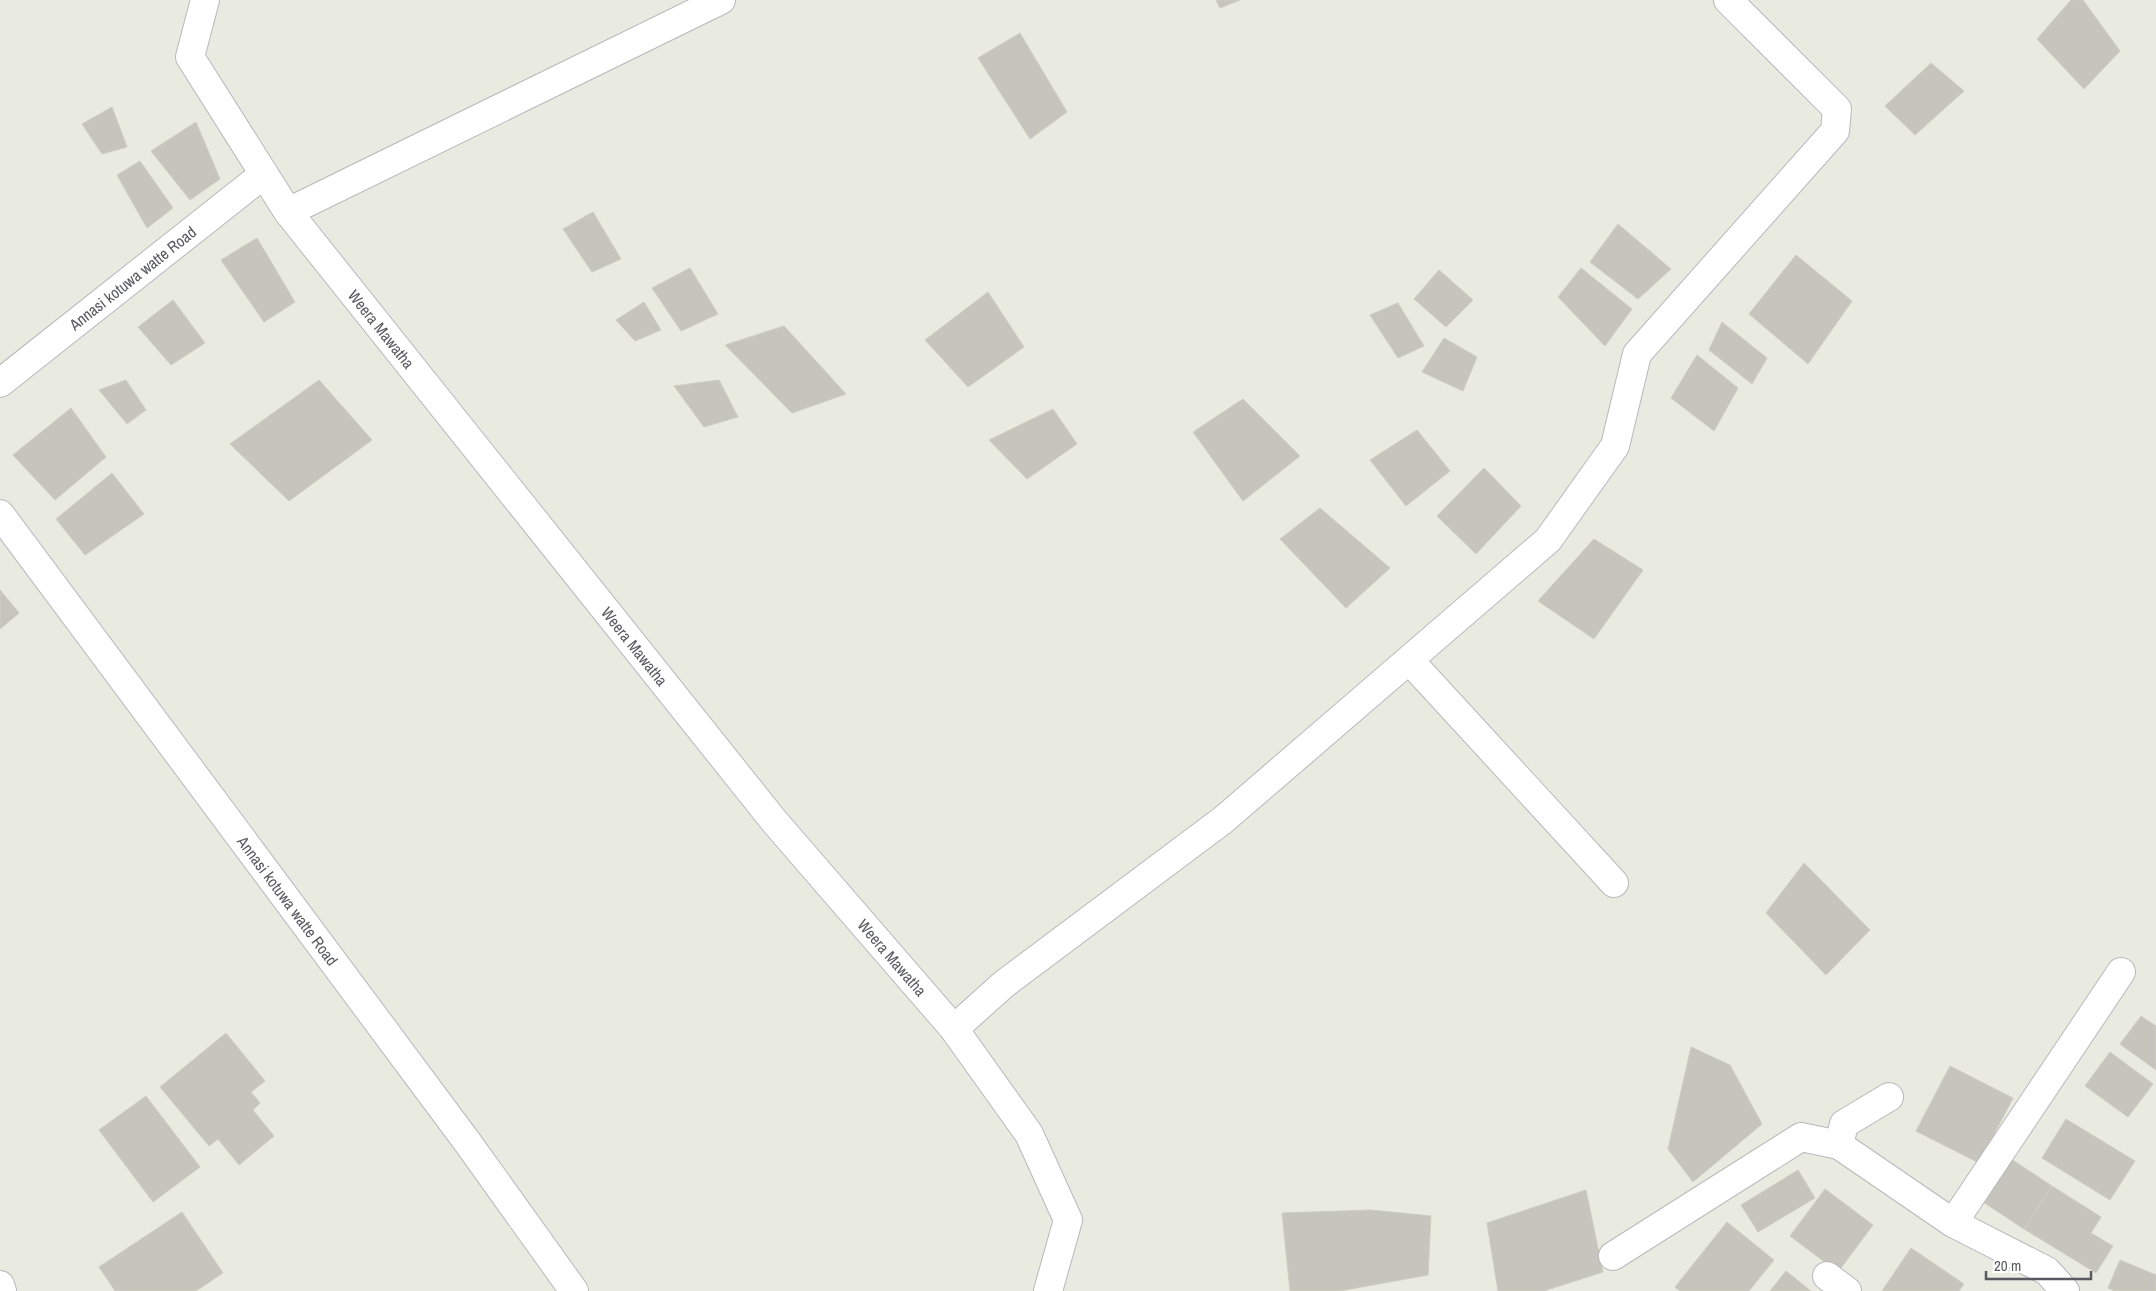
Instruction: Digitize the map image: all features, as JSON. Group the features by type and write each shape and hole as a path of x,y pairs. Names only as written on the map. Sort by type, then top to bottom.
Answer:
{"street":[{"name":"Weera Mawatha","path":"205,0 190,57 288,212 774,821 954,1029 1029,1134 1068,1220 1048,1291"},
{"path":"288,212 720,0"},
{"path":"954,1029 1004,984 1223,820 1548,540 1615,446 1637,354 1835,131 1837,109 1728,0"},
{"name":"Annasi kotuwa watte Road","path":"0,383 264,174"},
{"name":"Annasi kotuwa watte Road","path":"0,514 462,1135 574,1291"},
{"path":"1410,660 1614,882"},
{"path":"1953,1223 2121,972"},
{"path":"1839,1145 1844,1124 1888,1098"},
{"path":"1613,1256 1801,1137 1839,1145 1953,1223 2047,1271 2065,1291"},
{"path":"0,1285 2,1291"}],"building":[{"path":"1216,0 1240,0 1220,8"},
{"path":"2071,0 2083,0 2120,51 2084,89 2037,39"},
{"path":"1020,33 1067,112 1030,139 978,58"},
{"path":"1931,63 1964,91 1915,135 1885,106"},
{"path":"112,107 127,147 102,154 82,124"},
{"path":"196,122 220,179 190,200 151,151"},
{"path":"140,161 173,208 147,228 117,175"},
{"path":"593,212 621,259 592,272 563,229"},
{"path":"1618,224 1671,269 1638,299 1590,262"},
{"path":"257,238 295,302 264,322 221,260"},
{"path":"1796,255 1852,301 1808,364 1749,314"},
{"path":"690,268 718,314 681,331 652,288"},
{"path":"1581,268 1632,309 1605,346 1558,297"},
{"path":"1439,270 1473,300 1446,327 1414,299"},
{"path":"988,292 1024,347 968,387 925,340"},
{"path":"173,300 205,343 171,365 138,327"},
{"path":"644,302 661,330 635,341 616,320"},
{"path":"1398,303 1424,346 1398,358 1370,315"},
{"path":"1722,322 1767,358 1752,384 1709,350"},
{"path":"784,326 846,394 792,413 725,345"},
{"path":"1444,338 1477,357 1463,391 1422,372"},
{"path":"1697,355 1738,388 1714,431 1671,398"},
{"path":"126,380 146,410 127,424 99,390"},
{"path":"319,380 372,440 289,501 230,444"},
{"path":"719,380 738,417 704,427 674,386"},
{"path":"1243,399 1300,456 1243,501 1193,432"},
{"path":"71,408 106,457 55,500 13,455"},
{"path":"1053,409 1077,444 1027,479 989,440"},
{"path":"1417,430 1450,471 1406,506 1370,460"},
{"path":"1484,468 1521,506 1476,554 1437,516"},
{"path":"112,473 144,514 85,555 56,519"},
{"path":"1320,508 1390,568 1346,608 1280,539"},
{"path":"1594,539 1643,570 1594,639 1538,601"},
{"path":"0,590 19,613 0,629"},
{"path":"1804,863 1870,930 1826,975 1766,913"},
{"path":"2141,1016 2156,1026 2156,1070 2120,1044"},
{"path":"226,1033 265,1081 251,1092 260,1103 253,1110 274,1136 239,1165 218,1139 209,1146 160,1087"},
{"path":"1691,1047 1730,1065 1762,1124 1693,1182 1668,1149"},
{"path":"2110,1052 2153,1084 2128,1117 2085,1086"},
{"path":"1950,1066 2013,1098 1979,1163 1916,1131"},
{"path":"146,1096 200,1167 153,1202 99,1130"},
{"path":"2066,1119 2135,1161 2110,1200 2042,1158"},
{"path":"2005,1155 2052,1186 2024,1229 1977,1198"},
{"path":"1798,1170 1815,1198 1758,1232 1741,1205"},
{"path":"2052,1186 2101,1217 2091,1233 2113,1246 2096,1273 2024,1229"},
{"path":"1825,1189 1873,1225 1838,1272 1790,1236"},
{"path":"1586,1190 1603,1272 1544,1291 1498,1291 1487,1223"},
{"path":"1371,1210 1431,1216 1428,1275 1340,1291 1290,1291 1282,1213"},
{"path":"182,1212 223,1273 196,1291 115,1291 99,1267"},
{"path":"1727,1222 1774,1260 1749,1291 1680,1291 1675,1287"},
{"path":"1911,1248 1964,1284 1959,1291 1882,1291"},
{"path":"2120,1260 2156,1275 2156,1291 2114,1291 2108,1288"},
{"path":"1786,1271 1811,1291 1770,1291"}]}
